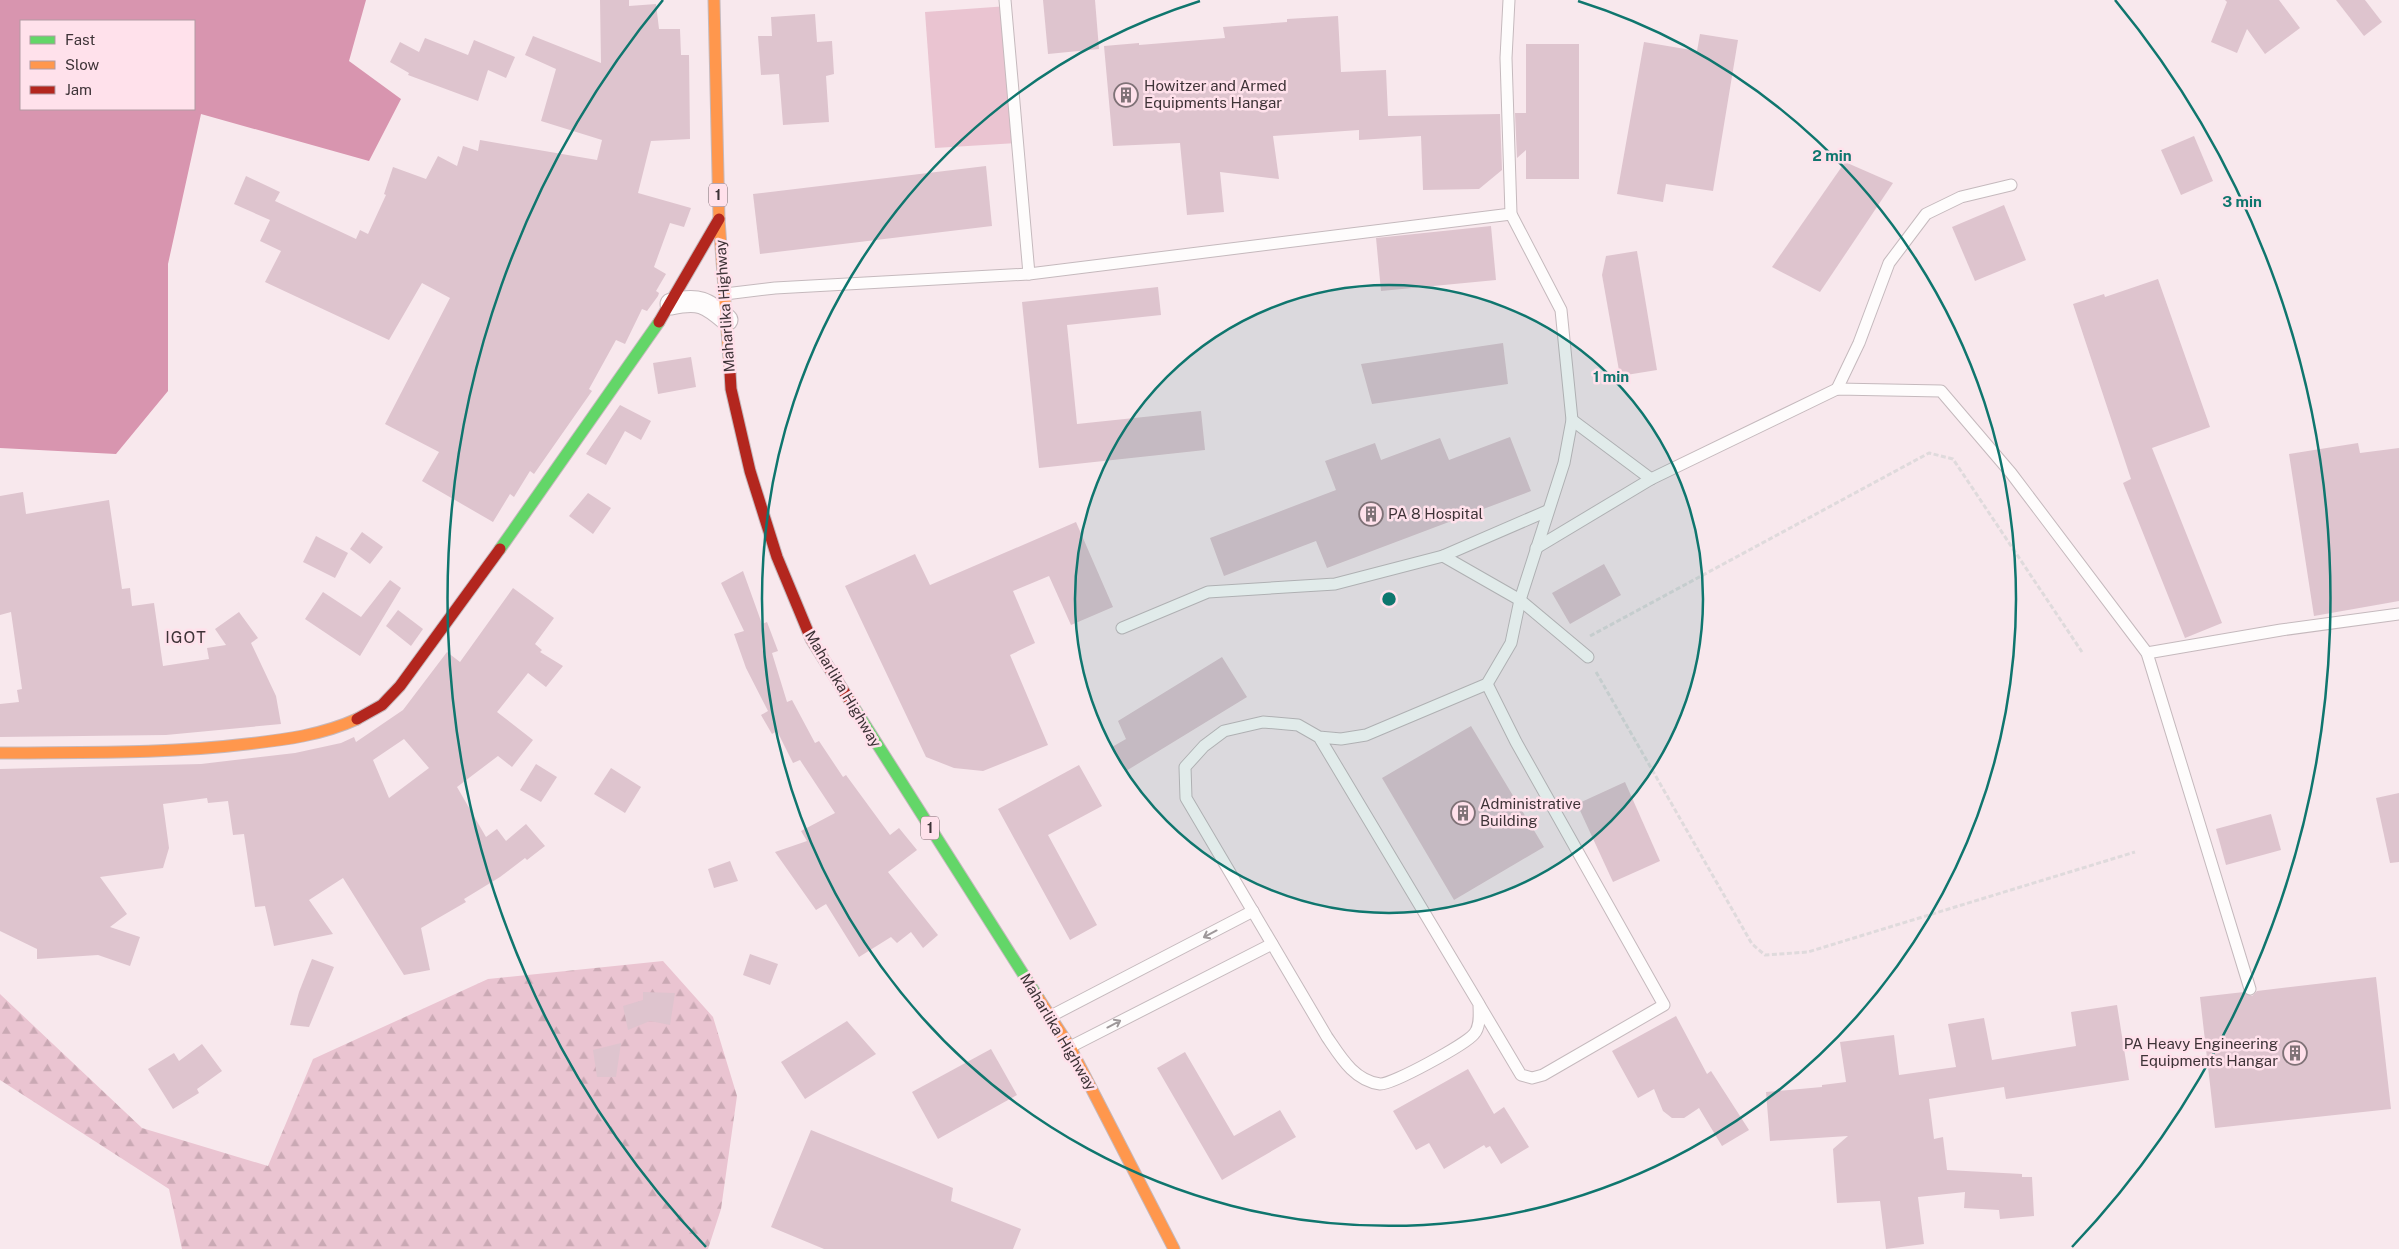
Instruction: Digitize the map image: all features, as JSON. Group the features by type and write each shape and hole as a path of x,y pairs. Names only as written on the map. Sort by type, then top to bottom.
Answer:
{"main road":[{"name":"Maharlika Highway","path":"714,0 719,219 731,389 750,471 776,557 811,638 884,757 1070,1047 1174,1249"},
{"path":"0,753 166,750 238,746 304,736 337,728 370,714 393,693 416,666 562,462 671,304 719,219"}],"street":[{"path":"671,304 687,301 704,302 727,320"}],"lane":[{"path":"1005,0 1029,274"},
{"path":"1479,1004 1480,1020 1475,1034 1405,1076 1381,1084 1360,1077 1343,1061 1327,1037 1186,798 1185,767 1204,746 1224,731 1263,722 1298,725 1319,737 1341,739 1366,735 1487,684 1512,643 1520,600 1564,464 1572,420 1561,310 1511,214 1506,58 1508,0"},
{"path":"1838,389 1859,344 1889,263 1926,214 1961,197 2011,185"},
{"path":"725,294 775,288 1029,274 1511,214"},
{"path":"1536,548 1651,479 1838,389 1941,391 2011,473 2147,653 2250,990"},
{"path":"1572,420 1651,479"},
{"path":"1122,628 1208,592 1335,584 1443,556 1547,512"},
{"path":"1443,556 1520,600 1588,657"},
{"path":"2147,653 2281,630 2399,614"},
{"path":"1319,737 1522,1075 1532,1078 1542,1075 1664,1005 1516,742 1487,684"},
{"path":"1051,1016 1253,911"},
{"path":"1070,1047 1272,944"}],"path":[{"path":"2082,652 1953,460 1929,453 1591,633 1587,641 1588,657 1752,944 1765,955 1808,952 2135,852"}],"green space":[{"path":"1008,6 1017,143 935,148 925,12"},
{"path":"663,961 713,1017 737,1096 721,1209 708,1249 182,1249 169,1189 0,1080 0,994 142,1128 268,1166 313,1059 488,979"}],"shaded area":[{"path":"0,0 366,0 349,61 401,99 369,161 201,114 168,264 168,391 116,454 0,448"}],"building":[{"path":"600,0 629,0 629,6 656,4 659,29 680,29 681,55 689,55 690,139 651,141 638,193 691,208 684,227 670,223 654,267 666,274 656,291 659,293 658,296 647,311 642,309 625,344 616,340 589,389 592,391 534,474 530,471 514,497 510,494 493,522 422,481 439,452 385,424 450,298 422,283 389,340 265,282 281,251 260,241 270,220 234,204 246,176 280,192 275,201 356,239 360,230 368,234 386,195 384,194 393,167 426,179 438,156 457,166 463,146 478,151 480,140 597,160 602,140 541,121 556,69 525,55 533,36 601,63"},
{"path":"1043,0 1095,0 1099,49 1048,54"},
{"path":"2225,0 2279,0 2300,28 2265,54 2247,29 2237,53 2211,42 2227,2"},
{"path":"2336,0 2365,0 2382,22 2364,36"},
{"path":"815,14 817,42 832,41 834,74 826,76 829,122 783,125 779,74 761,75 758,36 772,36 771,17"},
{"path":"1338,16 1341,72 1386,70 1388,116 1500,114 1502,170 1479,189 1423,190 1421,136 1359,140 1359,130 1273,136 1279,179 1220,172 1224,212 1187,215 1180,143 1113,146 1104,46 1225,38 1223,27 1287,22 1287,19"},
{"path":"1700,34 1738,40 1713,191 1666,184 1663,202 1617,194 1644,42 1697,51"},
{"path":"425,38 468,55 474,40 515,57 506,78 488,70 478,101 408,75 409,73 390,62 400,42 419,52"},
{"path":"1526,44 1579,44 1579,179 1526,179 1526,150 1517,158 1515,113 1526,113"},
{"path":"2194,136 2213,181 2181,195 2161,150"},
{"path":"1845,162 1893,183 1820,292 1772,267"},
{"path":"986,166 992,226 760,254 753,194"},
{"path":"2004,205 2026,260 1975,281 1952,227"},
{"path":"1491,226 1496,280 1381,291 1376,238"},
{"path":"1637,251 1657,370 1620,376 1602,275 1606,256"},
{"path":"2158,279 2210,427 2152,448 2222,623 2185,638 2123,483 2131,479 2073,304 2104,294 2105,297"},
{"path":"1158,287 1161,315 1067,325 1077,424 1201,411 1205,450 1039,468 1022,302"},
{"path":"1503,343 1508,384 1372,404 1361,364"},
{"path":"691,357 696,387 658,394 653,363"},
{"path":"620,405 651,421 641,440 625,431 606,465 586,454"},
{"name":"PA 8 Hospital","path":"1510,437 1531,491 1327,568 1316,541 1224,576 1210,538 1336,490 1325,461 1375,443 1381,460 1440,438 1449,460"},
{"path":"2358,443 2360,453 2399,448 2399,601 2314,616 2289,454"},
{"path":"23,492 26,514 109,500 122,589 130,588 132,606 154,603 163,666 209,659 207,648 226,645 215,629 239,612 258,638 251,643 276,696 281,724 166,735 0,737 0,704 19,702 17,690 22,689 11,612 0,615 0,496"},
{"path":"588,493 611,508 593,534 569,516"},
{"path":"1076,522 1113,607 1071,625 1049,576 1013,591 1035,643 1010,655 1048,745 983,771 954,768 926,757 845,586 915,554 930,585"},
{"path":"362,532 383,547 370,564 350,549"},
{"path":"316,536 348,553 335,578 303,562"},
{"path":"1604,564 1621,595 1570,624 1552,593"},
{"path":"743,571 762,624 767,622 778,651 772,653 787,702 792,700 815,743 819,741 843,777 846,775 890,835 899,828 917,850 888,872 938,935 923,948 911,932 897,943 891,937 859,957 826,904 816,910 775,852 807,841 801,831 835,813 800,760 793,763 777,731 772,734 761,715 768,711 746,668 734,634 744,631 721,583"},
{"path":"390,580 401,588 360,656 305,619 323,592 361,617"},
{"path":"513,588 554,618 535,644 542,650 540,652 563,666 546,687 528,673 497,712 533,740 512,767 498,756 457,787 486,837 497,829 506,841 526,824 545,846 527,860 525,858 500,877 464,899 466,902 421,928 430,970 404,975 343,878 309,900 333,934 274,946 265,906 255,907 244,834 233,835 228,801 208,803 207,798 163,804 169,848 163,868 100,877 127,914 110,927 140,937 130,966 98,955 37,959 37,949 0,931 0,769 201,764 295,753 341,743 354,737 356,742 403,710 447,652 460,662","holes":["404,739 429,768 389,798 373,760"]},
{"path":"398,610 423,629 411,646 386,626"},
{"path":"1222,657 1247,697 1126,771 1112,747 1126,739 1118,721"},
{"name":"Administrative Building","path":"1471,726 1544,847 1454,900 1382,778"},
{"path":"536,764 557,777 541,802 520,790"},
{"path":"1079,765 1102,806 1048,835 1097,925 1070,940 998,809"},
{"path":"611,768 641,787 625,813 594,794"},
{"path":"1625,782 1660,861 1613,882 1577,804"},
{"path":"2399,793 2399,862 2390,863 2376,798"},
{"path":"2271,814 2281,850 2226,865 2216,829"},
{"path":"730,861 738,881 714,888 708,869"},
{"path":"750,954 778,964 770,985 743,975"},
{"path":"312,959 334,967 309,1027 290,1025 299,992"},
{"name":"PA Heavy Engineering Equipments Hangar","path":"2376,977 2391,1109 2215,1128 2200,997 2244,992 2252,996 2257,991"},
{"path":"643,992 675,993 670,1025 650,1021 628,1030 623,1006 643,1000"},
{"path":"2117,1005 2129,1080 2006,1099 2004,1087 1929,1099 1934,1139 1943,1137 1947,1170 2022,1174 2022,1177 2032,1177 2034,1216 2000,1219 1999,1210 1964,1208 1965,1192 1918,1197 1924,1244 1886,1249 1880,1201 1837,1203 1833,1149 1848,1136 1770,1141 1766,1092 1822,1087 1822,1085 1846,1082 1840,1042 1894,1035 1899,1075 1956,1067 1948,1024 1984,1018 1992,1060 2076,1046 2071,1012"},
{"path":"1676,1016 1707,1074 1711,1071 1749,1130 1722,1146 1699,1108 1684,1118 1672,1118 1663,1111 1654,1089 1638,1098 1612,1051"},
{"path":"847,1021 876,1054 805,1099 781,1062"},
{"path":"621,1043 616,1077 597,1077 593,1050"},
{"path":"202,1044 222,1071 197,1089 199,1093 173,1109 148,1069 174,1053 179,1061"},
{"path":"991,1049 1017,1095 938,1139 912,1092"},
{"path":"1185,1052 1234,1136 1280,1110 1296,1137 1222,1180 1157,1068"},
{"path":"1468,1069 1494,1114 1504,1107 1529,1147 1501,1164 1490,1146 1486,1148 1484,1145 1444,1169 1429,1143 1416,1150 1393,1111"},
{"path":"811,1130 953,1188 951,1201 1021,1229 1013,1249 824,1249 771,1227"}],"traffic: fast":[{"path":"500,549 659,322"},
{"path":"848,698 1039,999"}],"traffic: slow":[{"path":"714,0 719,219 730,372"},
{"path":"0,753 124,752 216,747 303,736 344,725 357,719"},
{"path":"1039,999 1070,1047 1174,1249"}],"traffic: jam":[{"path":"659,322 719,219"},
{"path":"730,372 731,389 750,471 777,557 811,639 848,698"},
{"path":"357,719 382,705 400,686 500,549"}],"place":[{"name":"Howitzer and Armed Equipments Hangar","path":"1126,95"},
{"name":"PA 8 Hospital","path":"1371,514"},
{"name":"Administrative Building","path":"1463,813"},
{"name":"PA Heavy Engineering Equipments Hangar","path":"2295,1053"}],"district":[{"name":"IGOT","path":"186,637"}]}
